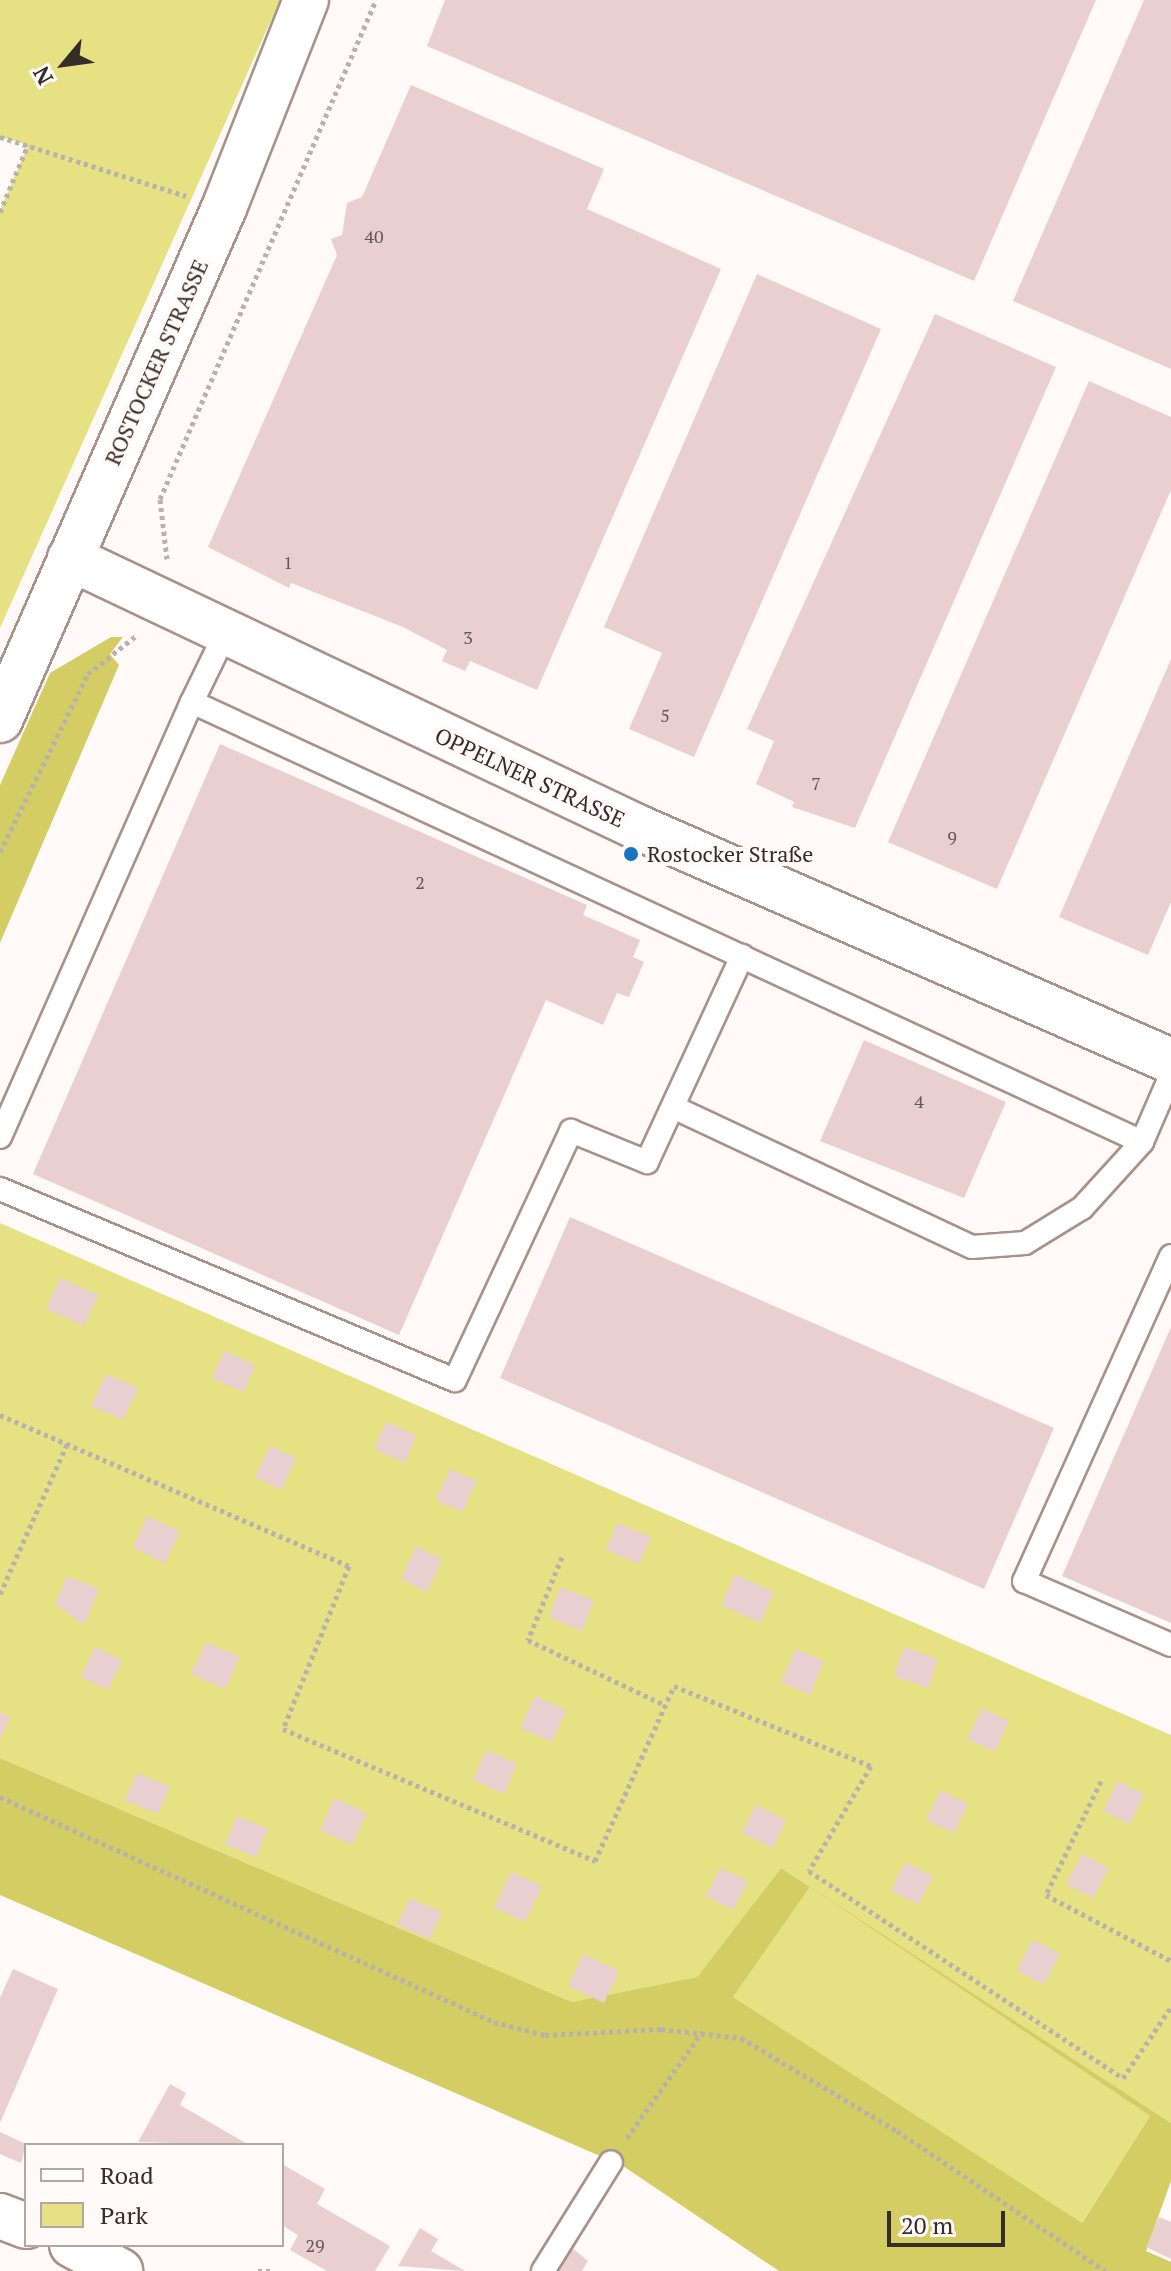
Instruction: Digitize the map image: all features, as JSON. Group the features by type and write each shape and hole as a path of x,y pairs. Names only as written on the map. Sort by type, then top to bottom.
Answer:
{"street":[{"name":"ROSTOCKER STRASSE","path":"0,720 224,208 306,0"},
{"name":"OPPELNER STRASSE","path":"70,558 637,827 1171,1061"},
{"path":"0,2216 24,2225"},
{"path":"76,2247 120,2271"}],"lane":[{"path":"0,1137 225,634"},
{"path":"192,702 1142,1142"},
{"path":"0,1189 455,1380 571,1131 647,1162 742,956"},
{"path":"673,1107 972,1247 1025,1243 1082,1208 1142,1142 1171,1075"},
{"path":"1171,1256 1024,1581 1171,1645"},
{"path":"543,2271 611,2162"}],"path":[{"path":"0,852 61,716 88,674 126,651 155,599 171,549 160,499 273,228 376,0"},
{"path":"0,137 224,208 273,228"},
{"path":"0,212 28,145"},
{"path":"0,1415 349,1566 283,1729 595,1861 674,1686 871,1766 809,1871 1123,2078 1171,2007"},
{"path":"0,1594 67,1444"},
{"path":"562,1557 528,1640 665,1705"},
{"path":"1101,1781 1046,1895 1171,1961"},
{"path":"0,1797 494,2022 545,2035 702,2031 741,2038 897,2131 1105,2271"},
{"path":"611,2162 702,2031"},
{"path":"258,2271 272,2271"}],"green space":[{"path":"0,0 280,0 0,628 0,210 28,145 0,137"},
{"path":"0,1223 1171,1735 1171,2123 885,1937 1150,2116 1081,2224 733,1997 810,1887 781,1868 697,1977 572,2002 0,1758"}],"shaded area":[{"path":"111,637 123,637 110,654 119,665 0,943 0,785 50,673"},
{"path":"0,1758 572,2002 697,1977 781,1868 1171,2123 1171,2181 1146,2251 1171,2262 1171,2271 779,2271 623,2166 0,1895","holes":["810,1887 1150,2116 1082,2223 733,1997"]}],"building":[{"path":"445,0 1096,0 974,281 427,46"},
{"path":"1144,0 1171,0 1171,369 1013,301"},
{"path":"411,85 604,169 587,209 721,269 537,690 470,661 465,671 442,661 447,650 403,627 291,583 289,588 208,547 337,255 331,239 342,235 347,203 362,197"},
{"path":"757,274 881,329 694,757 629,729 662,653 604,627"},
{"path":"935,314 1056,367 855,828 792,807 794,802 756,784 774,741 747,729"},
{"path":"1089,381 1171,417 1171,490 997,889 888,842"},
{"path":"1171,659 1171,902 1148,955 1059,917"},
{"path":"220,744 587,905 583,915 640,940 633,957 644,962 629,997 617,993 603,1025 546,1000 399,1335 33,1174"},
{"path":"864,1040 1006,1102 964,1198 820,1141"},
{"path":"570,1217 1054,1428 984,1589 500,1378"},
{"path":"60,1278 98,1295 84,1326 46,1309"},
{"path":"1171,1327 1171,1623 1062,1576"},
{"path":"224,1351 255,1365 244,1392 212,1379"},
{"path":"106,1374 138,1388 123,1420 91,1406"},
{"path":"386,1422 416,1435 405,1463 374,1449"},
{"path":"270,1446 296,1458 281,1490 255,1477"},
{"path":"450,1469 477,1481 462,1512 436,1500"},
{"path":"147,1516 180,1531 165,1563 133,1548"},
{"path":"617,1523 651,1537 639,1564 606,1550"},
{"path":"416,1546 442,1559 427,1592 401,1579"},
{"path":"735,1574 774,1592 760,1623 721,1605"},
{"path":"67,1576 99,1589 84,1625 55,1604"},
{"path":"560,1587 594,1600 582,1631 549,1617"},
{"path":"206,1642 240,1657 225,1689 191,1674"},
{"path":"95,1647 122,1660 108,1690 81,1677"},
{"path":"904,1647 938,1659 928,1688 894,1676"},
{"path":"796,1649 824,1661 810,1695 781,1682"},
{"path":"535,1696 566,1710 552,1742 520,1728"},
{"path":"982,1708 1009,1721 995,1752 967,1739"},
{"path":"0,1713 10,1717 0,1740"},
{"path":"486,1750 517,1764 504,1794 473,1780"},
{"path":"137,1773 170,1787 158,1814 125,1800"},
{"path":"1118,1781 1144,1794 1130,1824 1103,1811"},
{"path":"941,1790 968,1804 954,1833 926,1820"},
{"path":"334,1798 367,1813 352,1845 320,1830"},
{"path":"756,1805 786,1820 773,1848 742,1833"},
{"path":"237,1816 268,1829 256,1857 225,1844"},
{"path":"1082,1854 1109,1868 1093,1898 1066,1884"},
{"path":"905,1862 933,1876 919,1904 891,1891"},
{"path":"720,1868 748,1881 733,1910 706,1896"},
{"path":"511,1872 542,1886 525,1922 494,1908"},
{"path":"409,1898 442,1912 430,1939 397,1925"},
{"path":"1032,1940 1060,1953 1044,1984 1017,1971"},
{"path":"583,1954 619,1971 604,2003 568,1986"},
{"path":"13,1969 58,1989 0,2123 0,1998"},
{"path":"170,2084 186,2093 180,2105 246,2143 175,2143 138,2142"},
{"path":"0,2132 24,2143 21,2163 0,2154"},
{"path":"284,2165 325,2189 317,2204 390,2246 375,2271 327,2271 290,2250 298,2235 284,2226"},
{"path":"1159,2217 1171,2222 1171,2259 1146,2247"},
{"path":"420,2228 438,2239 431,2251 465,2271 398,2266"},
{"path":"572,2248 588,2261 582,2271 557,2271"}],"place":[{"name":"Rostocker Straße","path":"631,854"}]}
